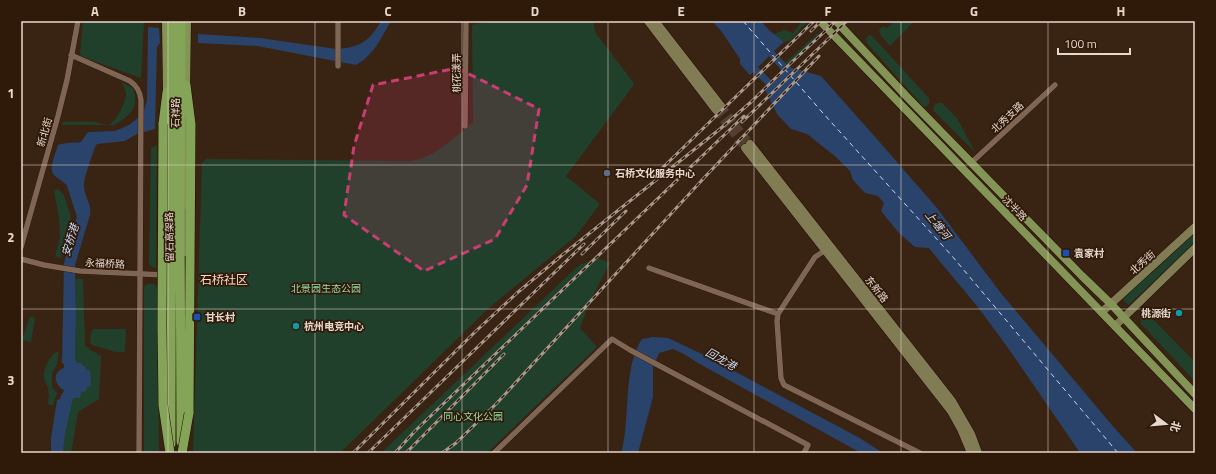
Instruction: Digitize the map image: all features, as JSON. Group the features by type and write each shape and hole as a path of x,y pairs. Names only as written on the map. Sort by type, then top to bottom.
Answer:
{"highway":[{"name":"留石高架路","path":"171,453 172,21"},
{"name":"留石高架路","path":"181,21 180,207 182,453"},
{"path":"182,453 189,413 191,124 186,85"},
{"path":"166,92 163,124 163,405 171,453"}],"main road":[{"name":"石祥路","path":"166,21 166,92"},
{"name":"石祥路","path":"186,453 184,275 187,21"},
{"path":"648,21 719,108 655,21"},
{"name":"沈半路","path":"820,21 1195,409"},
{"name":"沈半路","path":"836,21 908,99 1111,304 1195,394"},
{"path":"166,92 166,453"},
{"name":"东新路","path":"748,146 828,248 952,401 972,434 978,453"},
{"name":"北秀街","path":"1102,312 1195,227"},
{"name":"东新路","path":"828,248 951,411 961,429 971,453"},
{"path":"1115,326 1195,248"}],"street":[{"name":"新北街","path":"21,246 58,116 78,21"},
{"path":"338,21 338,66"},
{"name":"桃花漾弄","path":"465,126 466,21"},
{"path":"71,55 130,81 138,88 141,100 139,453"},
{"name":"北秀支路","path":"971,163 1055,85"},
{"path":"828,248 815,257 778,314 777,320 781,378 784,385 920,453"},
{"name":"永福桥路","path":"21,259 76,270 166,275"},
{"path":"649,268 778,314"},
{"path":"494,453 612,339 808,445 804,453"}],"highlighted area":[{"path":"457,68 539,109 527,185 495,239 424,271 344,215 354,146 373,85"}],"green space":[{"path":"83,21 144,21 141,78 83,57 80,54"},
{"name":"北景园生态公园","path":"488,21 595,21 595,32 633,82 633,86 566,176 600,204 576,236 490,307 340,453 193,453 202,163 206,159 409,161 427,156 435,152 473,122 472,25"},
{"path":"802,21 806,23 791,40 784,42 774,34 784,30 793,33"},
{"path":"895,21 914,21 890,46 881,36 879,30 883,26 887,28"},
{"path":"818,33 821,37 789,67 785,63"},
{"path":"869,35 872,36 929,98 929,104 925,107 922,105 867,43 866,39"},
{"path":"121,82 133,88 135,101 132,110 125,118 114,125 106,125 113,122 118,115 126,97 126,91"},
{"path":"937,103 942,103 957,118 975,152 933,110"},
{"path":"63,122 95,122 106,125 62,125"},
{"path":"157,145 156,268 149,264 151,148"},
{"path":"58,189 64,195 71,217 61,258 55,257 60,237 59,217 54,191"},
{"path":"1193,235 1195,237 1195,242 1129,305 1123,300 1126,296"},
{"name":"同心文化公园","path":"598,258 610,263 591,299 580,328 597,347 487,453 381,453 579,265"},
{"path":"76,279 83,279 85,345 101,356 99,399 78,412 71,453 63,453 67,396 81,392 86,370 76,363 75,359"},
{"path":"155,284 157,288 159,453 144,453 144,289 145,285"},
{"path":"1146,312 1195,362 1195,381 1141,324 1141,319"},
{"path":"30,316 35,318 31,342 22,340"},
{"path":"93,329 126,329 125,352 116,352 92,345 90,337"},
{"path":"59,351 57,364 52,373 52,387 57,393 53,406 48,404 48,387 44,379 44,375 50,359"}],"water":[{"path":"381,21 391,21 372,51 356,65 257,46 198,43 198,34 260,38 336,49 351,47 363,42 373,34"},
{"name":"上塘河","path":"712,21 761,21 769,30 784,42 774,51 789,67 821,76 937,208 1000,292 1137,453 1080,453 993,327 929,248 915,247 899,233 881,211 884,203 878,196 865,193 853,180 850,171 836,157 807,134 791,129 777,114 765,90 766,85 753,72 750,75 740,64 740,59 722,32","holes":["769,56 782,71 781,76 775,81 771,80 758,67"]},
{"path":"148,27 159,28 160,43 157,47 155,129 137,134 125,141 97,144 88,168 84,187 90,208 90,215 75,265 75,359 77,363 81,363 85,366 86,370 90,370 91,386 87,387 86,391 81,392 80,398 73,398 65,433 63,453 51,453 51,438 57,400 60,399 64,390 56,382 56,375 64,368 64,364 62,363 64,263 77,217 67,186 53,173 53,161 58,145 64,143 81,142 89,132 115,131 129,125 143,114 147,100"},
{"path":"653,337 668,338 704,355 858,437 883,453 861,453 673,349 659,353 653,367 653,397 638,453 621,453 626,425 629,379 632,365 636,351 642,339"}],"ferry route":[{"path":"743,21 822,112 952,256 1118,453"}],"tunnel":[{"path":"721,106 750,144"},
{"path":"716,110 745,148"}],"railway":[{"path":"653,177 814,21"},
{"path":"811,31 821,21"},
{"path":"353,453 476,331 517,293 720,129 751,102 836,21"},
{"path":"742,122 847,21"},
{"path":"442,453 456,443 497,403 703,179 819,56"},
{"path":"395,453 415,431 744,116"},
{"path":"582,254 626,211"},
{"path":"368,453 584,244"},
{"path":"406,453 504,354"}],"place":[{"name":"石桥文化服务中心","path":"607,173"},
{"name":"袁家村","path":"1066,253"},
{"name":"桃源街","path":"1179,313"},
{"name":"甘长村","path":"197,317"},
{"name":"杭州电竞中心","path":"296,326"}],"district":[{"name":"石桥社区","path":"224,280"}],"water label":[{"name":"安桥港","path":"70,240"},
{"name":"回龙港","path":"721,359"}]}
